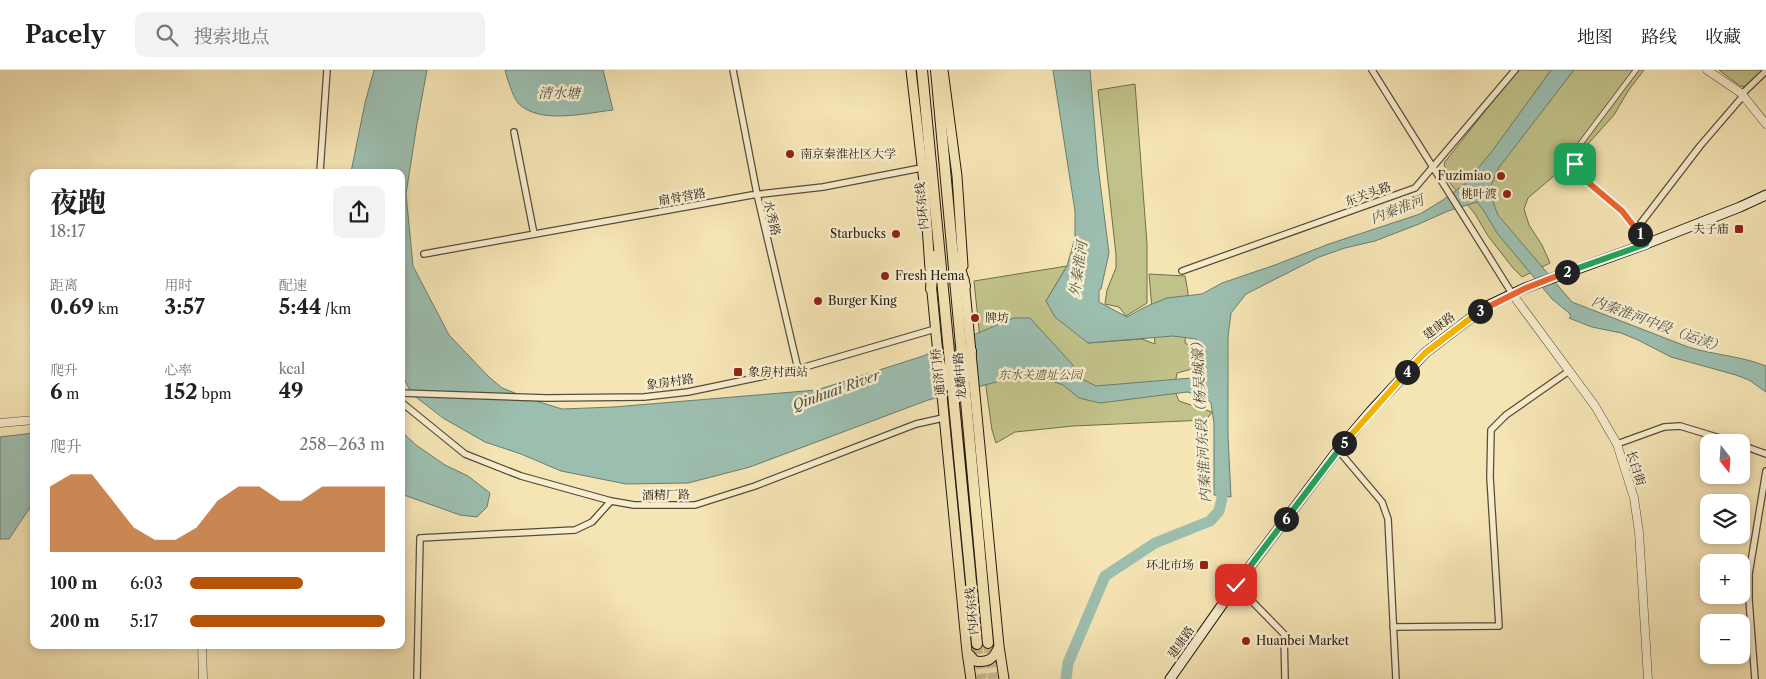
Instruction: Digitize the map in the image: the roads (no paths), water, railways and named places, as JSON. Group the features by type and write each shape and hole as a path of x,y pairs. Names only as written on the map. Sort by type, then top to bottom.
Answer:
{"highway":[{"name":"内环东线","path":"922,70 947,340"},
{"name":"内环东线","path":"936,70 949,228 964,335"},
{"path":"949,228 965,286"},
{"path":"931,289 936,230"},
{"name":"通济门桥","path":"964,335 970,397"},
{"name":"通济门桥","path":"947,340 953,402"},
{"path":"970,397 971,350"},
{"path":"938,357 953,402"},
{"name":"内环东线","path":"970,397 988,643"},
{"name":"内环东线","path":"953,402 977,644"}],"main road":[{"name":"龙蟠中路","path":"911,70 943,418 971,679"},
{"name":"龙蟠中路","path":"943,70 957,176 965,286 964,335 971,350"},
{"name":"建康路","path":"1170,679 1236,585 1338,450 1371,410 1425,353 1486,307 1526,288 1646,244 1766,195"},
{"name":"龙蟠中路","path":"970,397 1004,679"},
{"path":"967,652 975,661 987,661 993,658 999,646"}],"street":[{"path":"320,169 327,70"},
{"name":"水秀路","path":"733,70 757,194 798,369"},
{"path":"1372,70 1513,295"},
{"name":"东关头路","path":"1182,271 1415,188 1515,70"},
{"path":"1636,70 1578,147 1575,164 1584,179 1622,211 1637,228 1646,244"},
{"path":"1706,70 1743,96 1766,124"},
{"path":"1637,228 1700,146 1743,96 1744,92 1766,71"},
{"path":"514,132 534,234"},
{"name":"扇骨营路","path":"424,254 757,194 823,187 921,168"},
{"name":"长白街","path":"1513,295 1595,406 1617,444 1634,498 1639,532 1648,679"},
{"name":"象房村路","path":"405,393 546,398 644,397 670,394 798,369 935,329"},
{"path":"1393,628 1499,626 1490,477 1492,430 1506,415 1568,371"},
{"name":"酒精厂路","path":"405,405 465,454 521,476 611,501 634,505 695,505 755,486 916,424 943,418"},
{"path":"0,423 30,420"},
{"path":"1617,444 1664,427 1680,426 1706,434"},
{"path":"1750,448 1766,454"},
{"path":"1338,450 1382,502 1388,520 1396,679"},
{"path":"1755,679 1748,600 1748,574 1766,471"},
{"path":"417,679 420,538 575,530 592,522 611,501"},
{"path":"1236,585 1284,634 1285,679"},
{"path":"202,649 203,679"}],"water":[{"path":"374,70 427,70 406,194 413,266 449,335 489,377 502,388 562,409 614,407 817,390 923,356 1014,318 1030,318 1072,364 1082,379 1096,386 1203,377 1206,362 1196,339 1173,336 1088,343 1055,317 1046,301 1067,266 1075,238 1075,211 1053,70 1090,70 1098,166 1109,253 1101,289 1099,290 1099,302 1127,317 1167,298 1202,294 1222,283 1329,244 1420,214 1465,184 1493,150 1551,70 1574,70 1500,166 1493,180 1491,190 1498,215 1572,302 1688,347 1766,366 1766,392 1749,380 1736,375 1671,357 1621,333 1592,327 1569,318 1571,316 1569,313 1552,299 1497,233 1477,202 1448,211 1375,241 1345,248 1319,257 1246,294 1231,313 1228,337 1228,436 1231,497 1214,495 1214,423 1211,403 1204,396 1187,392 1100,403 1079,398 1063,385 1038,376 1000,381 928,400 750,467 688,483 626,484 561,471 521,454 485,442 443,418 412,394 405,381 405,169 352,169"},
{"name":"清水塘","path":"505,70 603,70 613,110 577,115 550,116 527,110 516,100"},
{"path":"30,433 30,508 9,539 0,539 0,437"},
{"path":"405,435 416,445 445,465 468,476 490,493 487,507 477,517 460,515 405,495"}],"waterway":[{"name":"内秦淮河东段（杨吴城濠）","path":"1066,679 1068,663 1105,576 1155,543 1210,521 1219,511 1222,498 1221,482"}],"tunnel":[{"path":"988,643 993,679"},
{"path":"977,644 982,679"}],"place":[{"name":"南京秦淮社区大学","path":"790,154"},
{"name":"Fuzimiao","path":"1501,176"},
{"name":"桃叶渡","path":"1507,194"},
{"name":"夫子庙","path":"1739,229"},
{"name":"Starbucks","path":"896,234"},
{"name":"Fresh Hema","path":"885,276"},
{"name":"Burger King","path":"818,301"},
{"name":"牌坊","path":"975,318"},
{"name":"象房村西站","path":"738,372"},
{"name":"环北市场","path":"1204,565"},
{"name":"Huanbei Market","path":"1246,641"}],"water label":[{"name":"内秦淮河","path":"1397,209"},
{"name":"外秦淮河","path":"1078,269"},
{"name":"内秦淮河中段（运渎）","path":"1658,324"},
{"name":"Qinhuai River","path":"836,390"}],"park label":[{"name":"东水关遗址公园","path":"1040,375"}]}
